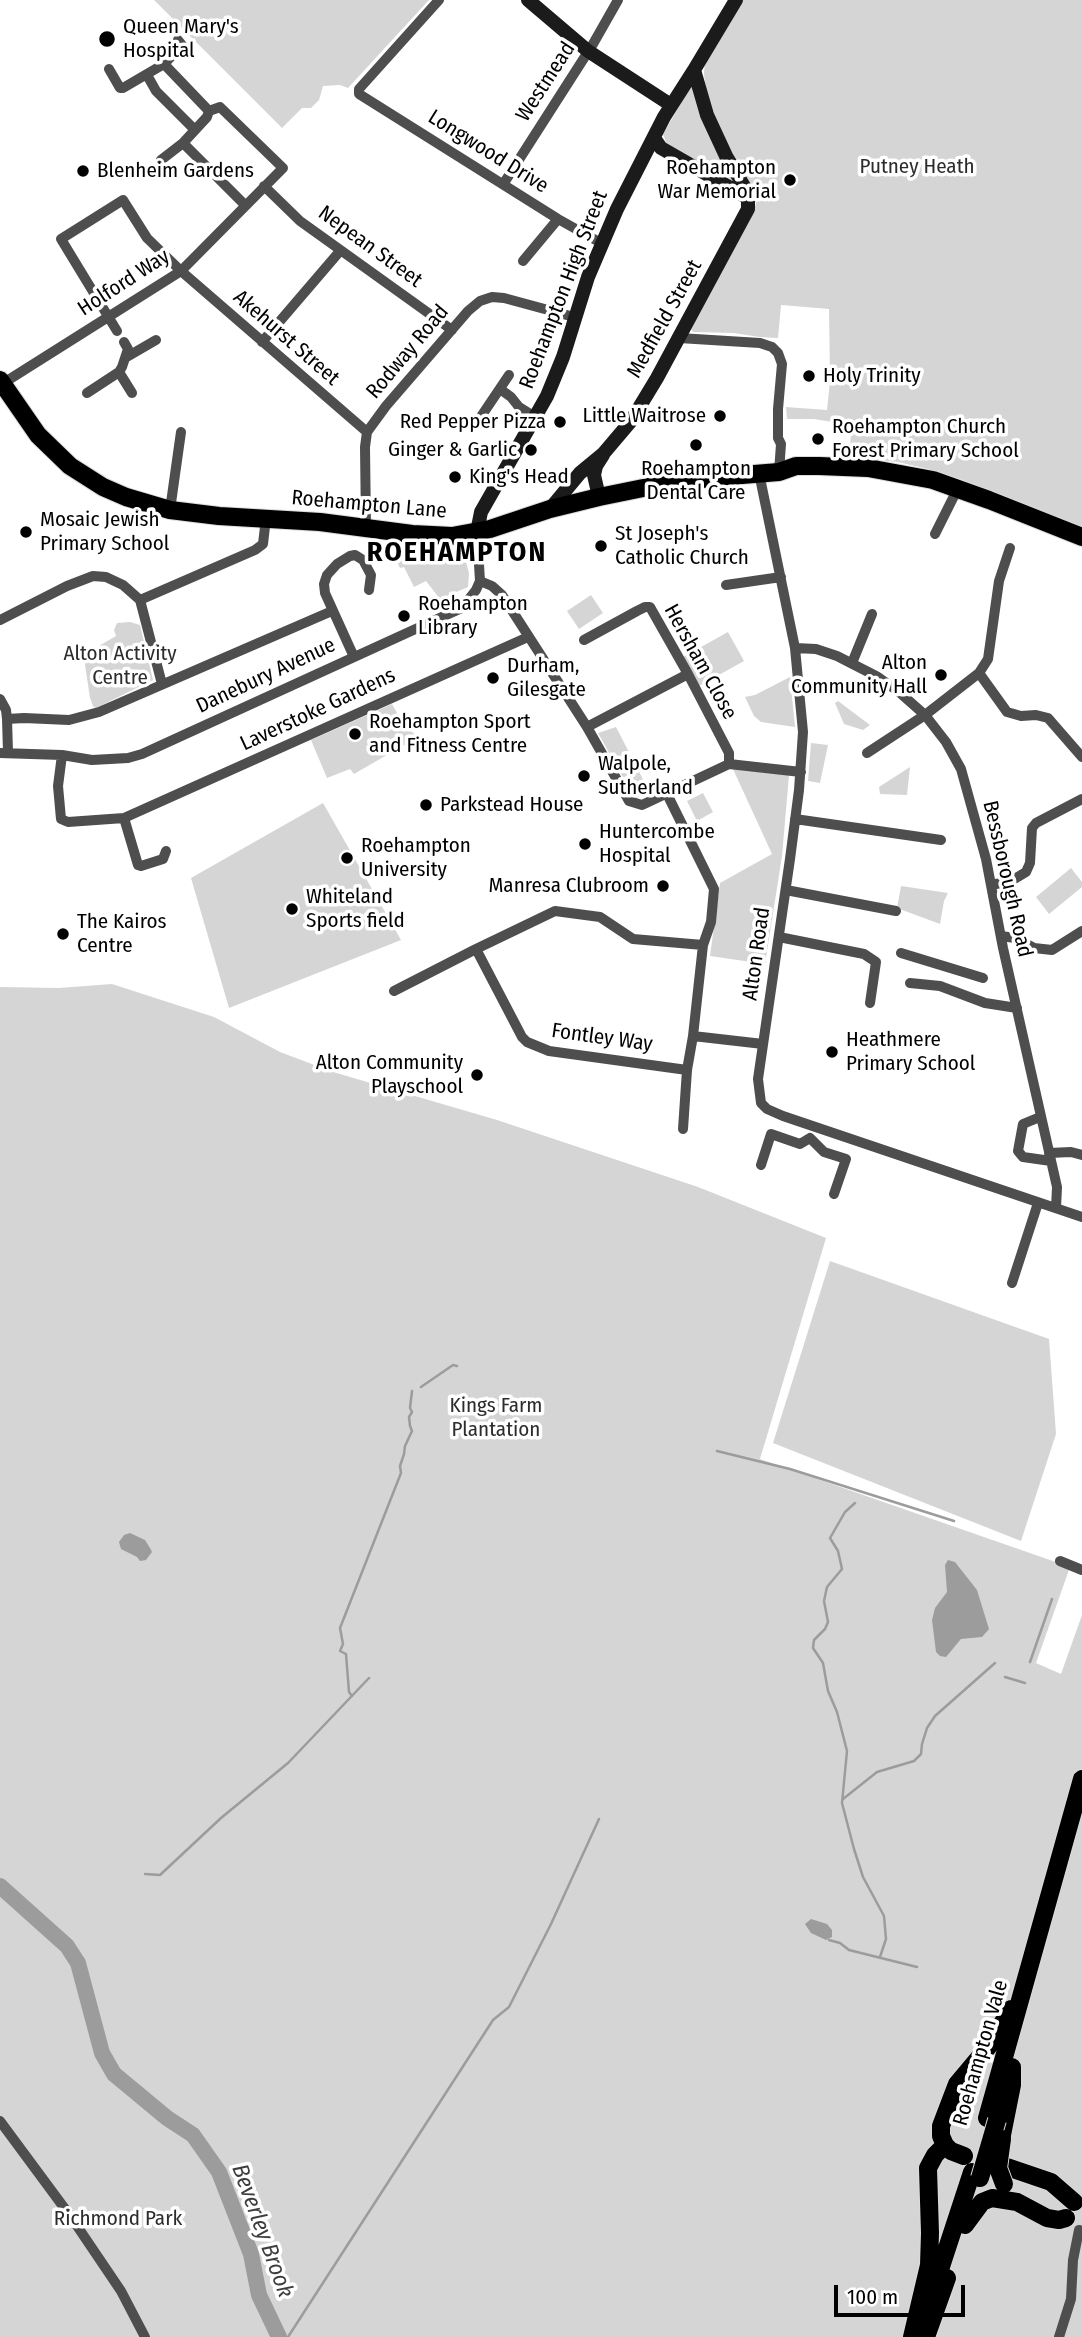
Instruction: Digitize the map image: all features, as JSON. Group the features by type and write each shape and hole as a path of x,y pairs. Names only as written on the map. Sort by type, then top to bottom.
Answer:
{"highway":[{"name":"Roehampton Lane","path":"1,382 38,435 71,466 126,498 170,510 452,536 477,532 550,509 658,485 779,472 796,466 868,468 916,476 1082,550"},
{"name":"Roehampton Lane","path":"956,493 1082,537"},
{"name":"Roehampton Vale","path":"995,2124 1025,1981 1082,1779"},
{"name":"Roehampton Vale","path":"914,2337 972,2169 1012,2085 1012,2067 1082,1815"},
{"path":"972,2169 945,2145 941,2136 942,2126 957,2084 988,2047 1025,1981"},
{"path":"995,2124 998,2168 1005,2176 1017,2202"},
{"path":"914,2337 930,2250 928,2168 945,2145"},
{"name":"Roehampton Vale","path":"926,2337 965,2225 972,2169"},
{"path":"965,2225 986,2199 996,2198 1017,2202 1047,2218 1059,2220 1077,2216 1051,2182 1005,2176"}],"street":[{"name":"Longwood Drive","path":"439,0 359,89 359,94 558,219 601,243"},
{"path":"528,0 588,51 671,105"},
{"name":"Westmead","path":"504,183 618,0"},
{"path":"736,0 671,105 654,138 661,148 748,198"},
{"path":"109,69 120,88 123,88 164,64 182,45 178,40"},
{"path":"161,160 183,143 207,117 209,111 164,64"},
{"path":"694,70 708,115 748,198"},
{"path":"147,75 156,91 195,130"},
{"name":"Holford Way","path":"1,382 181,271 283,168 220,107 209,111"},
{"name":"Roehampton High Street","path":"477,532 481,512 553,383 601,243 654,138"},
{"path":"183,143 245,205"},
{"name":"Nepean Street","path":"264,186 300,221 452,330"},
{"name":"Medfield Street","path":"599,497 594,475 596,466 631,421 679,338 745,217 748,198"},
{"name":"Akehurst Street","path":"108,317 61,239 123,200 147,238 181,271 367,432"},
{"path":"523,261 558,219"},
{"path":"262,342 341,251"},
{"name":"Rodway Road","path":"367,432 386,406 468,311 480,301 504,298 574,317"},
{"path":"108,317 117,331"},
{"path":"679,338 760,343 772,347 778,353 782,364 778,419 778,438 781,444 779,472"},
{"path":"125,358 156,341"},
{"path":"87,393 119,372 128,349 124,342"},
{"path":"119,372 132,393"},
{"path":"475,424 509,375"},
{"path":"500,389 519,407 536,417"},
{"path":"170,510 181,432"},
{"path":"366,527 367,432"},
{"name":"Medfield Street","path":"550,509 580,473 603,454"},
{"name":"Alton Road","path":"759,473 795,648 803,727 801,772 786,890 758,1079 761,1102 767,1109 783,1116 1082,1217"},
{"path":"935,534 956,493"},
{"path":"140,600 255,550 263,544 266,518"},
{"path":"477,532 480,581 497,589 587,727 629,801 642,805 729,764 801,772"},
{"path":"867,753 925,715 979,673 988,659 999,581 1010,548"},
{"path":"354,657 332,611 324,584 331,570 343,559 355,555 363,560 371,575 369,590"},
{"path":"0,620 67,586 93,576 106,577 123,584 140,600 162,684"},
{"path":"726,585 781,577"},
{"name":"Danebury Avenue","path":"4,752 109,761 142,754 462,608 471,599 480,581"},
{"name":"Hersham Close","path":"584,640 637,611 650,607 729,753 729,764"},
{"path":"7,719 81,718 332,611"},
{"path":"852,663 872,614"},
{"name":"Laverstoke Gardens","path":"62,755 58,786 61,820 79,822 124,818 528,637"},
{"name":"Bessborough Road","path":"795,648 816,649 852,663 899,692 925,715 946,742 961,769 983,846 1000,936 1057,1186 1056,1208"},
{"path":"979,673 1007,712 1048,718 1082,757"},
{"path":"587,727 688,674"},
{"path":"0,699 7,719 4,752"},
{"path":"667,794 714,889 711,922 703,945 687,1070 683,1129"},
{"path":"991,886 1011,881 1026,872 1030,863 1032,828 1036,823 1082,799"},
{"path":"124,818 138,864 141,866 163,859 166,851"},
{"path":"795,819 941,840"},
{"path":"786,890 896,911"},
{"path":"394,990 555,911 600,917 633,939 703,945"},
{"path":"1000,936 1015,938 1034,948 1052,950 1082,931"},
{"path":"779,937 864,954 876,962 870,1003"},
{"name":"Fontley Way","path":"476,949 527,1042 549,1051 687,1070"},
{"path":"901,953 983,978"},
{"path":"940,986 943,966"},
{"path":"910,983 940,986 985,1003 1017,1008"},
{"path":"693,1036 764,1044"},
{"path":"1040,1117 1023,1124 1018,1152 1023,1157 1050,1157 1071,1152 1082,1155"},
{"path":"761,1165 771,1134 800,1144 810,1138 814,1126"},
{"path":"810,1138 824,1152 846,1159 834,1194"},
{"path":"1012,1283 1038,1203"},
{"path":"1060,1561 1082,1570"},
{"path":"0,2121 71,2217 121,2291 145,2337"},
{"path":"1059,2337 1071,2299 1077,2216"}],"green space":[{"path":"154,0 429,0 348,88 340,85 323,86 319,100 311,108 302,108 282,128"},
{"name":"Putney Heath","path":"742,0 1082,0 1082,529 960,479 928,469 898,462 850,457 851,425 814,419 787,419 786,407 827,410 830,381 829,309 781,305 778,338 693,332 690,327 751,218 756,203 708,106 704,74 705,60"},
{"path":"694,81 734,179 732,182 667,145 663,134"},
{"path":"388,544 435,551 460,551 464,555 469,573 468,587 440,599 426,581 414,587 404,567 400,568"},
{"path":"591,595 603,613 579,629 567,611"},
{"name":"Alton Activity Centre","path":"130,622 140,625 153,680 96,708 90,698 85,654 116,636 114,630 117,623"},
{"path":"728,632 744,661 699,686 683,657"},
{"path":"790,677 795,727 761,722 754,716 745,697 755,695"},
{"path":"838,701 870,725 863,730 844,724 835,703"},
{"path":"392,704 407,731 418,737 354,774 350,769 327,778 311,740"},
{"path":"616,727 649,791 635,799 598,733"},
{"path":"811,743 828,745 820,783 808,781"},
{"path":"910,767 907,795 880,794 879,787"},
{"path":"733,769 789,775 782,856 765,964 710,956 720,883 772,854"},
{"path":"703,793 713,812 697,821 687,801"},
{"name":"Whiteland Sports field","path":"323,803 401,940 229,1008 191,878"},
{"path":"1071,868 1082,882 1082,887 1049,914 1036,897"},
{"path":"901,886 948,893 940,924 897,908"},
{"path":"112,984 214,1017 280,1052 333,1072 497,1120 698,1187 826,1238 760,1459 1070,1567 1036,1663 1061,1674 1082,1615 1082,2337 0,2337 0,987 59,988"},
{"path":"830,1261 1049,1339 1056,1434 1021,1541 773,1443"}],"shaded area":[{"path":"130,1533 145,1540 150,1548 152,1552 146,1560 140,1561 121,1549 119,1542 124,1535"},
{"path":"948,1560 955,1562 977,1590 989,1629 982,1637 961,1639 946,1657 936,1652 932,1620 935,1608 947,1592 945,1565"},
{"path":"811,1919 827,1924 832,1930 832,1937 826,1940 811,1933 805,1924"}],"waterway":[{"path":"421,1387 453,1365 457,1366"},
{"path":"352,1696 349,1692 346,1654 340,1651 343,1644 340,1628 401,1473 405,1446 412,1431 409,1417 412,1412 412,1391"},
{"path":"717,1451 790,1469 954,1521"},
{"path":"855,1503 845,1512 830,1538 838,1551 842,1569 827,1587 824,1601 828,1622 814,1640 813,1648 823,1663 828,1691 837,1712 847,1751 842,1803 854,1849 863,1877 884,1916 886,1939 880,1957"},
{"path":"1030,1662 1052,1599"},
{"path":"843,1799 877,1772 914,1761 921,1754 927,1728 935,1716 995,1663"},
{"path":"1005,1677 1025,1683"},
{"path":"145,1874 160,1875 221,1818 288,1763 369,1678"},
{"path":"288,2337 493,2020 509,2007 599,1819"},
{"name":"Beverley Brook","path":"0,1886 67,1946 78,1963 102,2053 114,2074 167,2118 193,2135 219,2172 251,2254 259,2295 279,2337"},
{"path":"829,1940 840,1943 849,1950 917,1967"}],"place":[{"name":"Queen Mary's Hospital","path":"107,39"},
{"name":"Blenheim Gardens","path":"83,171"},
{"name":"Roehampton War Memorial","path":"790,180"},
{"name":"Holy Trinity","path":"809,376"},
{"name":"Little Waitrose","path":"720,416"},
{"name":"Red Pepper Pizza","path":"560,422"},
{"name":"Roehampton Church Forest Primary School","path":"818,439"},
{"name":"Roehampton Dental Care","path":"696,445"},
{"name":"Ginger & Garlic","path":"531,450"},
{"name":"King's Head","path":"455,477"},
{"name":"Mosaic Jewish Primary School","path":"26,532"},
{"name":"St Joseph's Catholic Church","path":"601,546"},
{"name":"Roehampton Library","path":"404,616"},
{"name":"Alton Community Hall","path":"941,675"},
{"name":"Durham, Gilesgate","path":"493,678"},
{"name":"Roehampton Sport and Fitness Centre","path":"355,734"},
{"name":"Walpole, Sutherland","path":"584,776"},
{"name":"Parkstead House","path":"426,805"},
{"name":"Huntercombe Hospital","path":"585,844"},
{"name":"Roehampton University","path":"347,858"},
{"name":"Manresa Clubroom","path":"663,886"},
{"name":"Whiteland Sports field","path":"292,909"},
{"name":"The Kairos Centre","path":"63,934"},
{"name":"Heathmere Primary School","path":"832,1052"},
{"name":"Alton Community Playschool","path":"477,1075"}],"district":[{"name":"ROEHAMPTON","path":"457,553"}],"park label":[{"name":"Kings Farm Plantation","path":"496,1418"},
{"name":"Richmond Park","path":"118,2219"}]}
